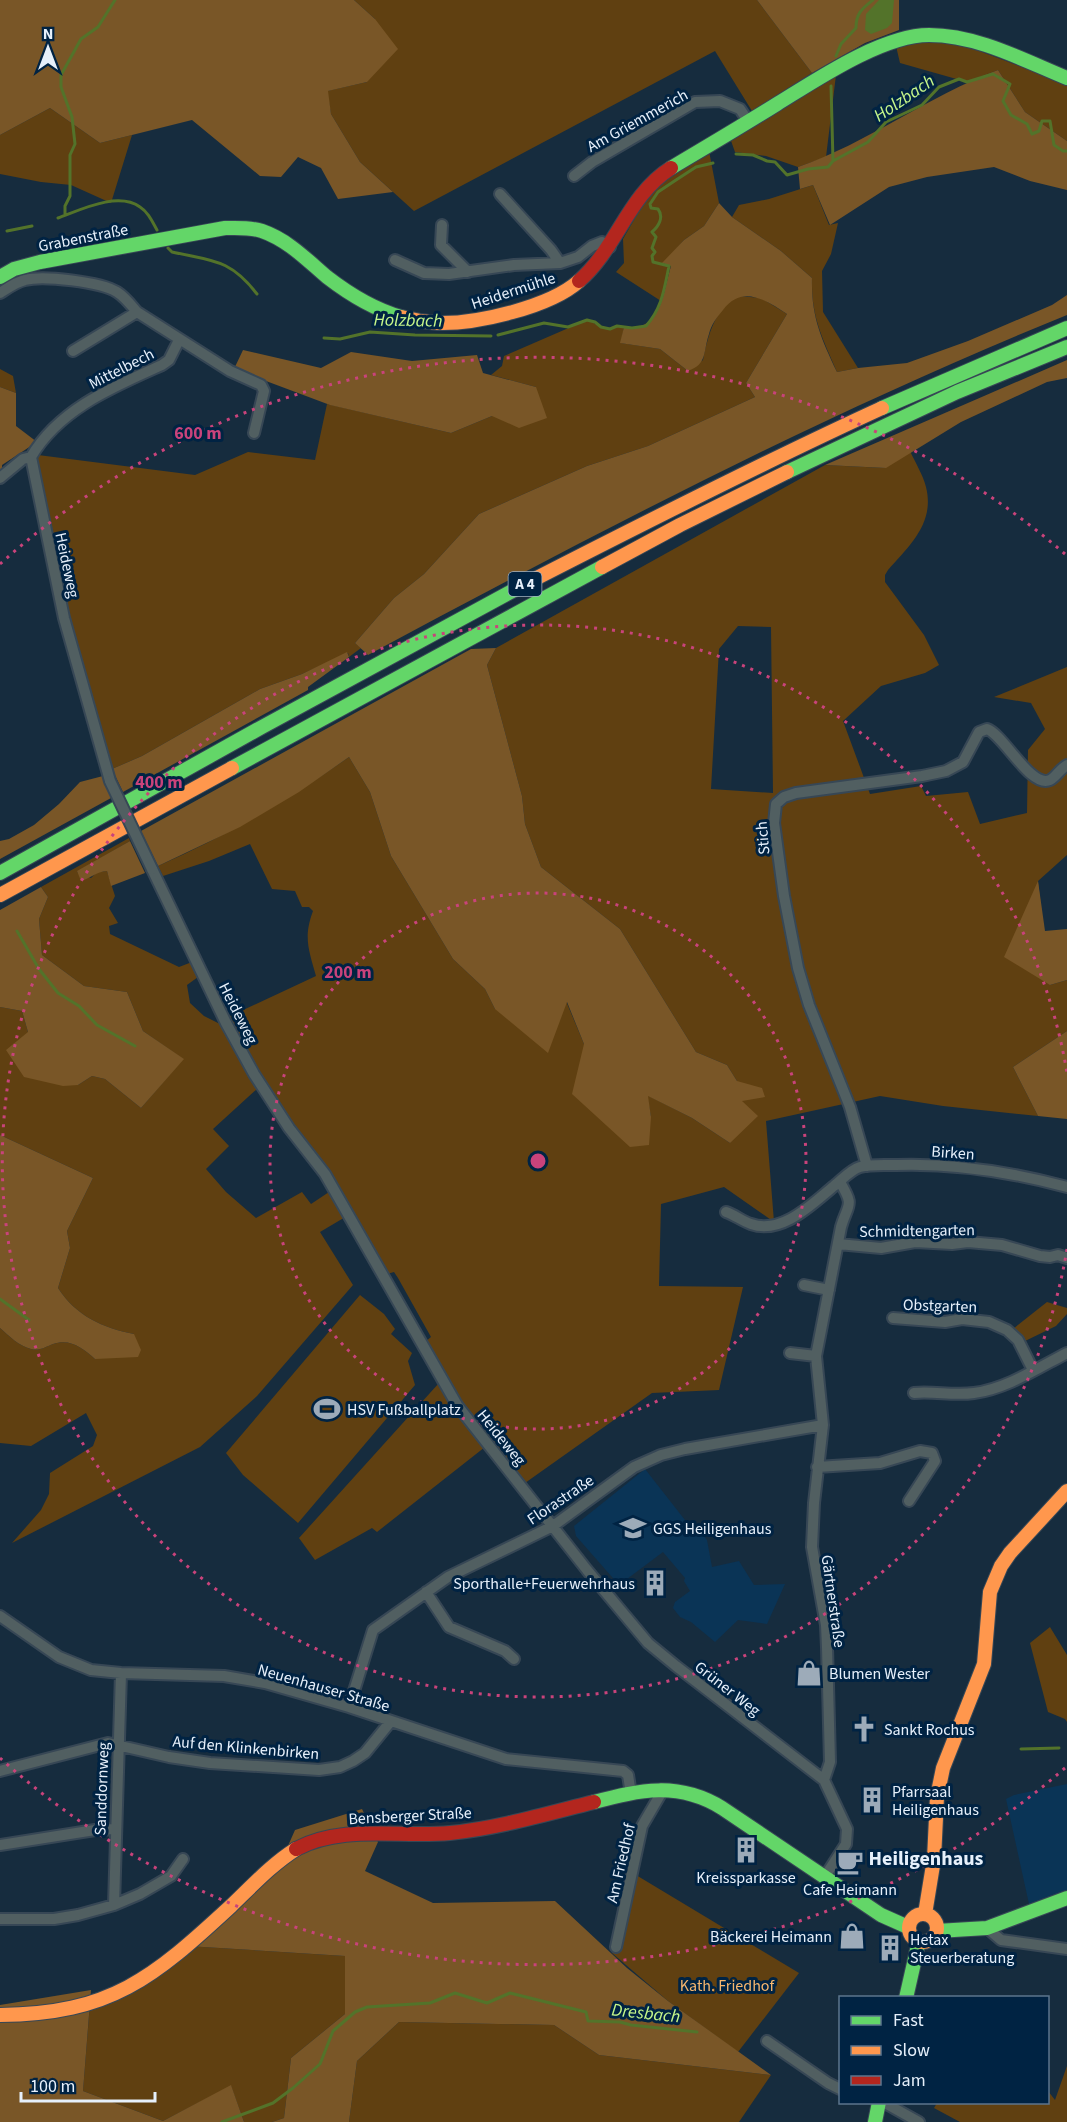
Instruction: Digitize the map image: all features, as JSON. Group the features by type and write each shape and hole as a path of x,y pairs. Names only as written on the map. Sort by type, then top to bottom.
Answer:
{"main road":[{"name":"Heidermühle","path":"174,237 238,226 260,229 282,241 341,288 374,308 394,316 441,324 474,322 554,298 574,286 590,272 610,247 632,208 659,176 747,121 859,56 893,42 927,35 954,37 977,42 1067,78"},
{"name":"Grabenstraße","path":"0,277 14,269 40,262 174,237"},
{"name":"A 4","path":"0,873 559,566 821,435 952,376 1067,328"},
{"name":"A 4","path":"0,895 318,719 701,514 846,442 957,392 1067,347"},
{"path":"925,1914 934,1859 937,1797 943,1768 984,1664 990,1592 1001,1566 1010,1553 1067,1491"},
{"name":"Bensberger Straße","path":"0,2015 46,2014 70,2010 118,1993 144,1980 187,1946 283,1857 309,1844 338,1835 368,1832 429,1834 467,1831 631,1794 663,1790 696,1794 725,1810 881,1915 908,1927"},
{"path":"937,1932 987,1928 1067,1898"},
{"path":"925,1914 935,1920 937,1932 932,1939 919,1941 911,1936 908,1927 913,1918 925,1914"},
{"path":"906,1996 919,1941"},
{"path":"875,2122 879,2104"}],"street":[{"name":"Am Griemmerich","path":"574,176 592,162 695,102 720,101 740,109 747,121"},
{"path":"500,194 560,263"},
{"path":"442,225 441,245 468,272"},
{"path":"395,260 424,273 449,274 514,265 560,263 602,242 610,247"},
{"name":"Mittelbech","path":"0,293 18,282 31,279 99,285 120,293 137,312 160,325 179,340 169,360 115,386 75,409 52,429 33,454 23,459 0,478"},
{"path":"73,351 137,312"},
{"path":"179,340 230,371 261,385 264,391 254,433"},
{"name":"Heideweg","path":"33,454 64,618 110,781 226,1023 272,1104 326,1174 457,1405 553,1526"},
{"name":"Stich","path":"867,1166 850,1107 809,1005 798,968 784,896 774,824 776,804 784,797 796,793 946,771 963,762 979,732 987,729 993,731 1012,754 1040,781 1047,782 1067,765"},
{"name":"Birken","path":"726,1212 737,1215 750,1224 766,1226 780,1224 803,1211 853,1170 867,1166 914,1165 969,1168 1021,1175 1067,1187"},
{"path":"823,1425 816,1356 840,1227 850,1203 840,1182"},
{"name":"Schmidtengarten","path":"838,1244 881,1248 915,1242 952,1244 968,1242 1002,1245 1045,1257 1058,1255 1067,1258"},
{"path":"804,1285 829,1290"},
{"name":"Obstgarten","path":"893,1318 945,1322 962,1319 989,1322 1007,1330 1018,1340 1032,1370"},
{"path":"790,1353 816,1356"},
{"path":"914,1393 975,1393 995,1388 1067,1353"},
{"name":"Florastraße","path":"349,1707 373,1630 448,1577 553,1526 634,1467 661,1455 714,1443 823,1425"},
{"name":"Gärtnerstraße","path":"823,1425 817,1467 812,1547 826,1625 830,1762 824,1780"},
{"path":"817,1467 879,1463 920,1451 932,1453 935,1461 909,1501"},
{"name":"Grüner Weg","path":"553,1526 648,1643 824,1780 847,1829 846,1844 824,1878"},
{"path":"426,1592 449,1627 506,1652 514,1659"},
{"name":"Neuenhauser Straße","path":"0,1616 68,1662 91,1670 234,1678 265,1683 349,1707 506,1759 623,1771 628,1775 631,1794"},
{"name":"Sanddornweg","path":"114,1905 117,1744 121,1673"},
{"name":"Auf den Klinkenbirken","path":"117,1744 169,1757 210,1763 319,1770 340,1767 365,1753 391,1721"},
{"path":"0,1771 108,1743 117,1744"},
{"name":"Am Friedhof","path":"616,1947 642,1826 663,1790"},
{"path":"0,1845 115,1829"},
{"path":"0,1919 54,1919 114,1905 140,1894 171,1876 183,1859"},
{"path":"987,1928 1001,1940 1067,1948"},
{"path":"767,2041 839,2088"},
{"path":"885,2104 919,2122"}],"shaded area":[{"path":"0,0 354,0 375,19 398,49 367,82 328,91 331,114 360,162 393,192 338,199 321,168 298,157 281,177 260,176 192,120 100,143 50,108 0,135"},
{"path":"757,0 899,0 899,30 865,43 812,73"},
{"path":"879,0 894,0 892,23 887,28 871,34 865,30 866,14"},
{"path":"998,70 1025,112 1067,141 1067,190 1030,181 994,167 927,177 889,187 830,225 813,185 800,189 798,167 849,145 947,93"},
{"path":"719,203 732,217 781,251 812,278 815,315 837,372 907,363 968,341 1052,305 1067,295 1067,315 977,352 800,433 626,519 368,655 355,643 394,598 424,574 479,514 587,466 648,446 755,397 746,383 787,314 763,300 746,296 730,302 711,327 702,361 688,371 660,349 620,343 624,327 646,324 653,317 662,299 671,266 662,263 684,240 704,226"},
{"path":"243,350 321,368 351,352 412,361 477,355 483,373 536,387 547,418 519,428 492,416 451,433 330,405 234,369"},
{"path":"1067,360 1067,378 1047,382 961,422 886,468 825,465"},
{"path":"0,387 16,393 16,426 37,442 2,465 0,483"},
{"path":"496,648 487,665 522,796 525,824 541,867 620,929 696,1052 727,1065 737,1081 762,1088 765,1097 742,1101 758,1116 730,1143 692,1118 648,1096 651,1117 649,1145 630,1147 572,1094 584,1044 567,1002 548,1053 495,1009 485,989 453,959 391,856 370,792 349,757 299,792 240,827 158,866 141,831 471,649"},
{"path":"347,652 349,657 308,687 308,690 123,792 112,769 142,756 260,689 302,674"},
{"path":"103,776 111,798 0,859 0,841 9,839 34,825 80,782"},
{"path":"130,841 145,873 111,886 107,871 81,881 77,871"},
{"path":"1038,881 1045,931 1067,929 1067,980 1050,985 1004,957"},
{"path":"41,887 48,897 39,919 42,955 84,986 127,992 143,1031 184,1059 141,1108 105,1079 92,1076 78,1085 63,1086 24,1077 6,1050 28,1032 22,1011 0,1007 0,910"},
{"path":"1067,1031 1067,1119 1038,1116 1013,1067"},
{"path":"0,1135 93,1178 67,1231 70,1248 58,1288 73,1306 91,1319 134,1334 141,1350 138,1357 95,1359 81,1348 65,1342 40,1349 31,1349 18,1343 0,1328"},
{"name":"GGS Heiligenhaus","path":"645,1469 692,1529 701,1532 707,1540 712,1567 739,1561 754,1585 785,1584 767,1624 738,1620 715,1642 691,1622 680,1617 673,1608 675,1602 690,1591 684,1581 685,1578 663,1552 619,1585 576,1536 574,1526"},
{"path":"1067,1784 1067,1891 1029,1904 1006,1799 1014,1795"},
{"path":"362,1809 378,1842 365,1871 433,1903 555,1901 627,1968 668,2001 771,2075 599,2055 554,2025 399,2022 357,2061 349,2122 272,2122 284,2118 291,2058 345,2014 345,1956 187,1946 283,1857 295,1830"},
{"path":"91,1990 83,2091 163,2121 231,2085 244,2122 0,2122 0,2005"}],"green space":[{"path":"354,0 757,0 812,73 752,111 715,51 414,211 360,162 331,114 327,91 367,82 375,19"},
{"path":"923,41 958,43 1067,84 1067,141 1025,112 998,70 967,82 900,63 896,46"},
{"path":"836,75 826,157 798,167 766,156 735,152 730,138"},
{"path":"50,108 100,143 132,135 111,203 71,185 0,174 0,135"},
{"path":"709,151 719,203 704,226 684,240 663,264 671,265 661,301 616,272 624,263 623,239 651,190"},
{"path":"813,185 829,225 838,223 831,254 822,271 823,312 858,368 837,372 816,316 812,278 781,251 732,217 739,205 769,199"},
{"path":"739,296 761,298 787,314 746,383 755,397 648,446 587,466 479,514 424,574 394,598 355,643 361,648 349,657 348,653 302,674 260,689 142,756 112,769 69,622 37,463 38,455 195,475 248,452 315,460 327,404 451,433 492,416 536,387 491,375 502,366 504,356 587,320 604,328 624,327 621,343 660,349 688,371 703,360 710,332 718,315 724,307"},
{"path":"0,369 13,376 16,393 0,387"},
{"path":"910,451 926,487 928,500 924,522 919,533 888,570 885,582 924,635 939,665 925,673 881,686 843,721 870,794 921,786 926,796 968,792 980,824 1027,813 1028,750 1045,729 1031,703 994,697 1067,667 1067,855 1038,881 1050,985 1067,980 1067,1031 1013,1067 1038,1116 943,1106 880,1096 766,1121 774,1222 724,1187 661,1204 659,1286 743,1287 719,1390 652,1393 525,1483 491,1443 447,1383 425,1342 431,1337 398,1278 394,1272 387,1274 337,1183 274,1101 228,1017 316,976 309,951 308,937 313,911 309,907 302,907 295,891 272,889 250,844 209,861 163,876 158,866 256,816 349,757 370,792 391,856 453,959 485,989 495,1009 566,1001 584,1044 651,1117 647,1095 692,1118 730,1143 741,1101 737,1081 727,1065 696,1052 620,929 541,867 525,824 522,796 487,665 496,648 825,465 885,468","holes":["738,626 771,627 773,793 711,789 719,649"]},
{"path":"129,838 130,841 77,872 91,878 97,872 107,871 115,896 109,908 118,923 109,926 110,934 179,967 192,962 198,977 187,985 190,1003 204,1016 226,1027 258,1088 213,1129 229,1146 206,1169 226,1192 256,1218 302,1192 311,1204 332,1190 347,1216 320,1232 353,1285 257,1396 200,1447 12,1543 41,1510 49,1494 50,1473 93,1446 97,1435 86,1413 31,1446 0,1443 0,1328 27,1348 37,1349 65,1342 81,1348 95,1359 134,1334 91,1319 73,1306 58,1288 70,1248 67,1231 93,1178 0,1135 0,1007 22,1011 28,1032 78,1085 92,1076 105,1079 141,1108 183,1059 143,1031 127,992 84,986 42,955 39,919 48,897 41,887"},
{"name":"HSV Fußballplatz","path":"360,1295 384,1314 395,1329 391,1334 412,1353 408,1361 415,1385 298,1523 243,1475 226,1453"},
{"path":"1047,1302 1067,1308 1067,1314 1056,1326 1023,1342 1013,1329"},
{"path":"439,1383 485,1447 377,1532 372,1528 315,1560 299,1538"},
{"path":"1050,1627 1067,1655 1067,1722 1048,1712 1030,1643"},
{"name":"Kath. Friedhof","path":"636,1875 799,1973 738,2052 668,2001 612,1953 620,1944"},
{"path":"187,1946 345,1956 345,2014 291,2058 284,2118 272,2122 244,2122 231,2086 163,2121 83,2091 90,2003"},
{"path":"399,2022 554,2025 599,2055 771,2075 739,2122 349,2122 357,2061"},
{"path":"1067,2066 1067,2122 960,2122 934,2108 936,2104 1049,2104 1049,2092 1055,2100"}],"waterway":[{"path":"65,215 65,206 70,196 70,155 75,144 72,117 61,87 61,75 81,39 98,27 115,0"},
{"path":"836,56 841,44 856,28 860,12 873,0"},
{"name":"Holzbach","path":"736,154 753,155 775,162 787,175 808,169 828,167 833,161 868,142 886,122 922,105 939,87 959,79 967,82 993,74 1010,84 1003,101 1011,115 1027,124 1032,134 1039,131 1042,121 1050,121 1054,145 1067,151"},
{"path":"831,86 833,161"},
{"name":"Holzbach","path":"498,335 544,323 568,327 587,320 610,329 617,326 632,328 646,326 659,305 669,266 653,262 652,256 655,252 652,248 656,237 652,232 659,224 661,215 658,209 651,208 650,204 658,192 676,180 696,167 713,163"},
{"name":"Holzbach","path":"58,218 110,201 121,201 143,209 157,230"},
{"name":"Holzbach","path":"7,231 32,226"},
{"name":"Holzbach","path":"168,248 172,252 220,263 238,274 257,294"},
{"name":"Holzbach","path":"324,338 340,339 370,332 491,336"},
{"path":"17,931 39,969 58,993 79,1006 97,1025 135,1046"},
{"path":"0,1299 29,1320"},
{"path":"1021,1749 1059,1748"},
{"name":"Dresbach","path":"222,2122 273,2103 293,2088 320,2064 333,2031 355,2012 367,2007 430,2003 455,1993 487,2003 510,1993 586,2012 588,2021 620,2022 697,2032"}],"traffic: fast":[{"path":"671,168 850,60 891,42 911,37 929,35 965,39 1000,50 1067,78"},
{"path":"0,277 14,269 40,262 225,228 248,228 262,231 280,240 353,295 381,310 401,317"},
{"path":"882,408 1067,328"},
{"path":"787,472 957,392 1067,347"},
{"path":"232,768 602,567"},
{"path":"0,873 527,583"},
{"path":"594,1802 627,1794 659,1790 690,1794 706,1799 881,1915 908,1927"},
{"path":"937,1931 987,1928 1067,1898"},
{"path":"906,1996 919,1941"},
{"path":"875,2122 879,2104"}],"traffic: slow":[{"path":"401,317 438,323 492,317 550,299 579,281"},
{"path":"527,583 748,472 882,408"},
{"path":"602,567 787,472"},
{"path":"0,895 232,768"},
{"path":"925,1914 934,1859 937,1797 943,1768 984,1664 990,1592 1001,1566 1010,1553 1067,1491"},
{"path":"0,2015 72,2008 128,1987 178,1953 270,1869 296,1849"},
{"path":"923,1914 933,1918 937,1928 933,1938 923,1942 913,1938 909,1928 913,1918 923,1914"}],"traffic: jam":[{"path":"579,281 603,253 644,192 671,168"},
{"path":"296,1849 314,1841 352,1834 431,1834 468,1831 594,1802"}],"place":[{"name":"HSV Fußballplatz","path":"327,1409"},
{"name":"GGS Heiligenhaus","path":"633,1528"},
{"name":"Sporthalle+Feuerwehrhaus","path":"655,1583"},
{"name":"Blumen Wester","path":"809,1673"},
{"name":"Sankt Rochus","path":"864,1729"},
{"name":"Pfarrsaal Heiligenhaus","path":"872,1800"},
{"name":"Kreissparkasse","path":"746,1850"},
{"name":"Cafe Heimann","path":"850,1862"},
{"name":"Bäckerei Heimann","path":"852,1936"},
{"name":"Hetax Steuerberatung","path":"890,1948"}],"district":[{"name":"Heiligenhaus","path":"926,1858"}]}
